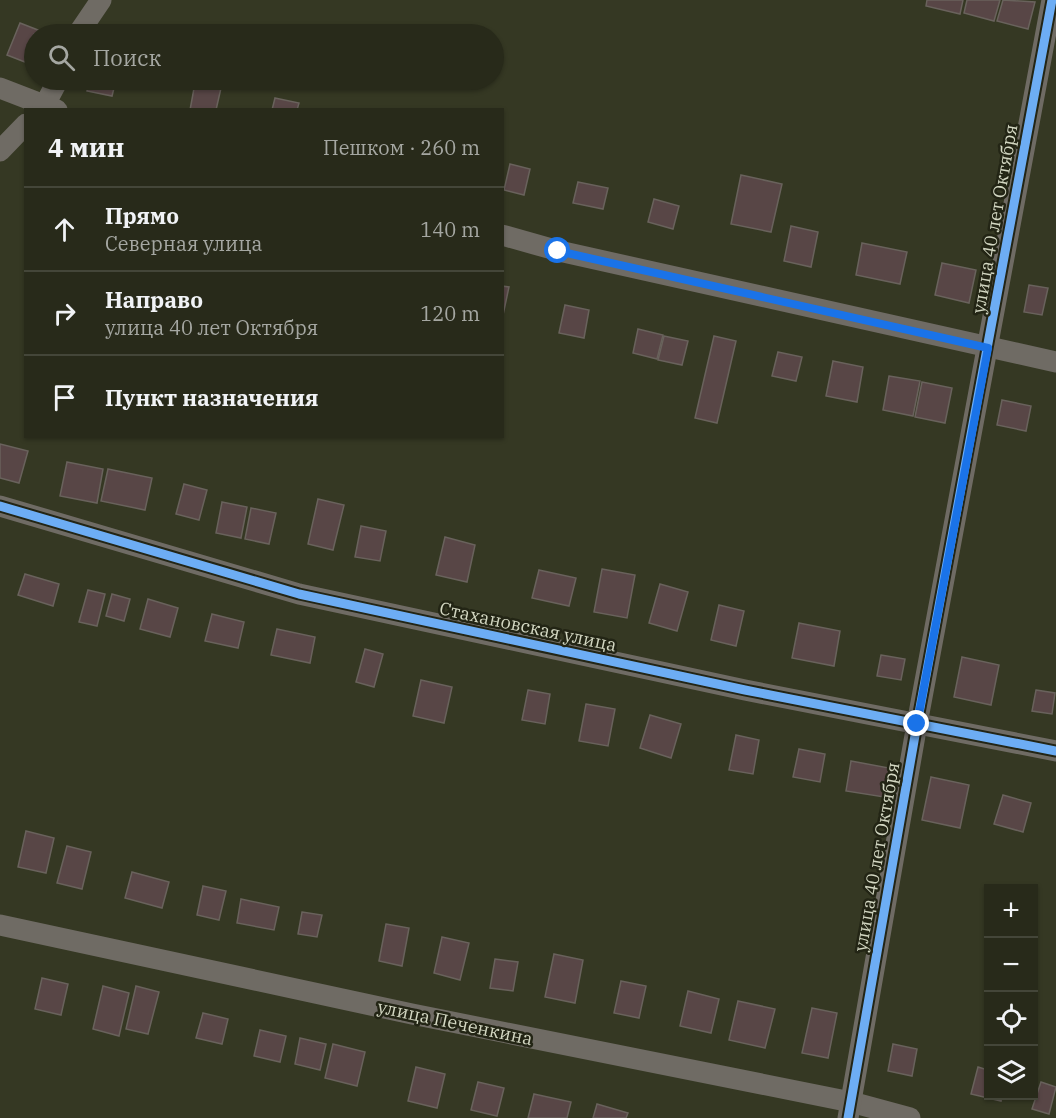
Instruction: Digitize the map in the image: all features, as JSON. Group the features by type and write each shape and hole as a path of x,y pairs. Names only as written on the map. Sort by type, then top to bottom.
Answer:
{"street":[{"path":"85,24 101,0"},
{"name":"улица 40 лет Октября","path":"849,1110 917,724 1052,0"},
{"path":"0,88 48,108 54,90"},
{"path":"0,151 24,126"},
{"path":"504,236 558,251 1056,362"},
{"name":"Стахановская улица","path":"0,506 299,594 745,690 1056,751"},
{"name":"улица Печенкина","path":"0,925 849,1110 910,1118"}],"building":[{"path":"927,0 963,0 960,14 926,6"},
{"path":"967,0 1000,0 994,21 964,13"},
{"path":"1003,0 1035,2 1028,29 997,21"},
{"path":"20,23 24,25 24,62 7,55"},
{"path":"87,90 114,90 112,96"},
{"path":"194,90 221,90 216,108 190,108"},
{"path":"275,98 299,103 298,108 272,108"},
{"path":"510,164 530,169 524,195 504,190"},
{"path":"741,175 782,184 771,232 731,224"},
{"path":"578,182 608,188 603,209 573,203"},
{"path":"654,199 679,206 673,229 648,222"},
{"path":"791,226 818,232 811,267 784,261"},
{"path":"862,243 907,252 900,284 856,275"},
{"path":"942,263 976,270 969,303 935,295"},
{"path":"1029,285 1048,288 1042,315 1024,312"},
{"path":"504,286 509,287 504,310"},
{"path":"565,305 589,310 584,338 559,333"},
{"path":"638,329 663,335 657,359 633,353"},
{"path":"664,336 688,341 682,365 658,360"},
{"path":"714,336 736,341 717,423 695,418"},
{"path":"778,352 802,357 796,381 772,376"},
{"path":"833,361 863,367 857,402 826,396"},
{"path":"889,376 920,381 913,416 883,410"},
{"path":"922,382 952,388 945,423 915,417"},
{"path":"1002,400 1031,406 1026,431 997,425"},
{"path":"0,444 28,451 19,483 0,478"},
{"path":"67,462 103,469 97,503 60,496"},
{"path":"108,469 152,478 145,510 101,501"},
{"path":"184,484 207,490 199,520 176,514"},
{"path":"318,499 344,505 333,550 308,544"},
{"path":"222,502 247,507 241,538 216,533"},
{"path":"251,508 276,513 269,544 245,539"},
{"path":"361,526 386,531 380,561 355,557"},
{"path":"445,537 475,545 467,582 436,575"},
{"path":"602,569 635,575 627,618 594,612"},
{"path":"539,570 576,578 569,606 532,598"},
{"path":"25,574 59,584 53,606 18,595"},
{"path":"660,584 688,592 677,631 649,623"},
{"path":"88,590 105,594 97,626 79,622"},
{"path":"112,594 130,599 124,621 106,616"},
{"path":"148,599 178,608 170,637 140,629"},
{"path":"719,605 744,611 736,646 711,640"},
{"path":"212,614 244,622 238,648 205,641"},
{"path":"799,623 840,631 834,666 792,658"},
{"path":"277,629 315,637 310,663 271,655"},
{"path":"365,649 383,654 374,687 356,682"},
{"path":"881,655 905,659 901,680 877,676"},
{"path":"962,657 999,665 991,705 954,697"},
{"path":"421,680 452,687 444,723 413,716"},
{"path":"528,690 550,694 545,724 522,720"},
{"path":"1036,690 1055,693 1052,714 1032,711"},
{"path":"586,704 615,709 608,746 579,741"},
{"path":"650,715 681,724 671,758 640,748"},
{"path":"736,735 759,740 753,774 729,770"},
{"path":"799,749 825,754 820,782 793,777"},
{"path":"851,761 889,768 884,797 846,791"},
{"path":"931,777 969,785 960,828 922,820"},
{"path":"1003,795 1031,803 1023,832 994,824"},
{"path":"26,831 54,838 46,873 18,867"},
{"path":"67,846 91,852 82,889 57,883"},
{"path":"132,872 169,882 162,908 125,898"},
{"path":"203,886 226,891 219,920 197,915"},
{"path":"241,899 279,907 274,930 237,923"},
{"path":"302,912 322,915 317,937 298,934"},
{"path":"386,924 409,928 402,966 379,961"},
{"path":"442,937 469,943 460,980 434,973"},
{"path":"554,954 583,960 575,1003 545,997"},
{"path":"495,959 518,962 513,991 490,988"},
{"path":"42,978 68,984 61,1015 35,1009"},
{"path":"621,981 646,986 639,1018 614,1013"},
{"path":"103,986 129,993 119,1036 93,1029"},
{"path":"136,986 159,992 148,1034 126,1029"},
{"path":"688,991 719,999 711,1033 680,1026"},
{"path":"738,1001 775,1009 765,1048 729,1040"},
{"path":"812,1008 837,1013 828,1058 802,1053"},
{"path":"203,1013 228,1019 222,1044 196,1038"},
{"path":"260,1030 286,1036 280,1062 254,1056"},
{"path":"300,1038 326,1044 320,1070 295,1064"},
{"path":"333,1044 365,1052 357,1086 325,1078"},
{"path":"893,1044 917,1049 912,1076 888,1071"},
{"path":"416,1067 445,1074 437,1108 408,1101"},
{"path":"978,1067 984,1069 984,1097 971,1094"},
{"path":"478,1082 504,1088 497,1116 471,1110"},
{"path":"1041,1082 1056,1087 1049,1114 1032,1109 1035,1100 1038,1100"},
{"path":"534,1094 571,1102 567,1118 528,1118"},
{"path":"597,1104 628,1113 626,1118 593,1118"}],"cycle path":[{"path":"848,1118 917,724 1052,0"},
{"path":"0,506 299,594 745,690 1056,751"}],"route":[{"path":"558,251 988,348 917,724"}]}
